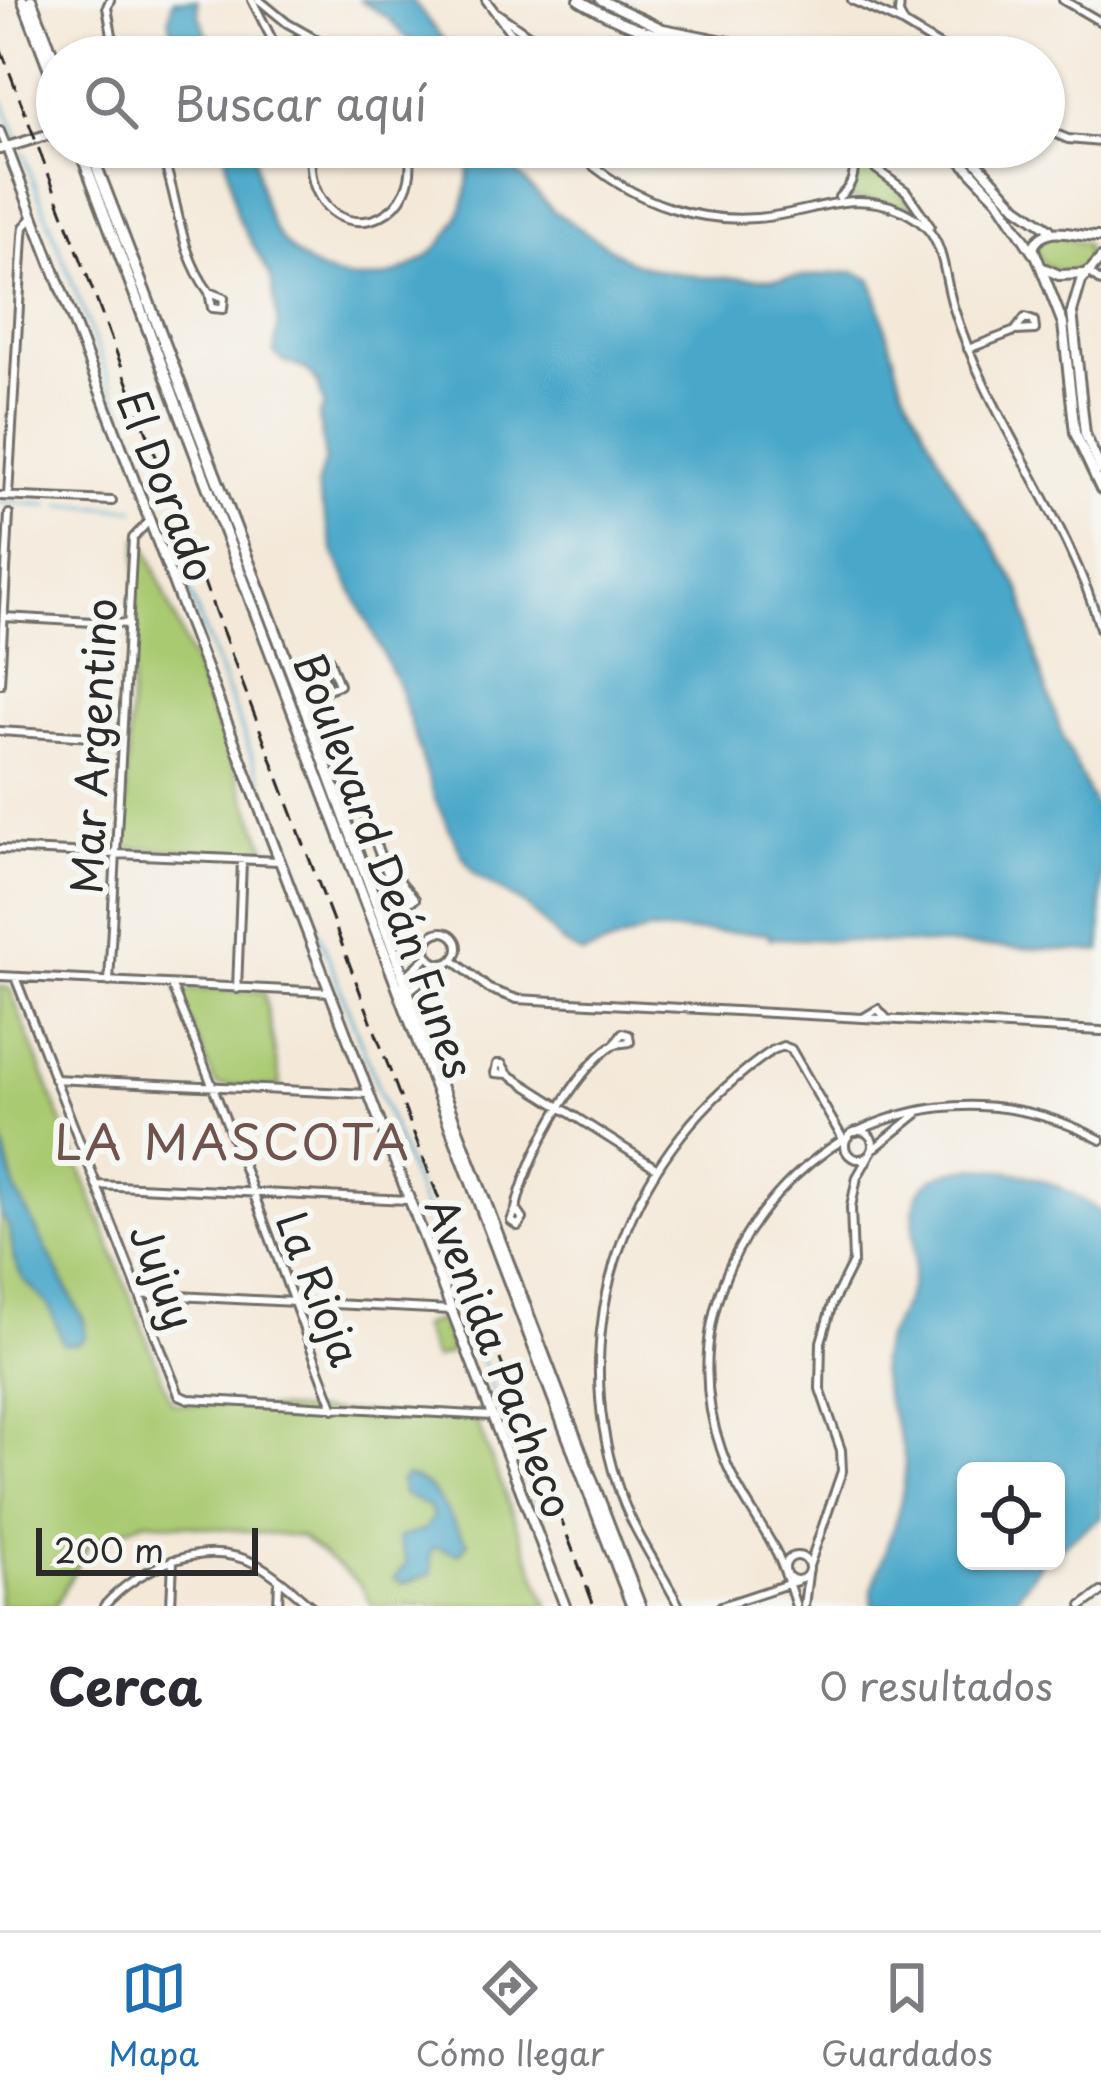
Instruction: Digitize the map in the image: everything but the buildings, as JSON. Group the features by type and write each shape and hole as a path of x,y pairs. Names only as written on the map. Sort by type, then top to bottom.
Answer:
{"main road":[{"path":"27,0 43,36"},
{"path":"27,0 39,36"},
{"name":"Boulevard Deán Funes","path":"87,168 400,980"},
{"name":"Boulevard Deán Funes","path":"96,168 303,704 404,993 636,1606"}],"street":[{"path":"255,0 314,36"},
{"path":"255,0 273,36"},
{"path":"486,0 510,36"},
{"path":"580,0 655,36"},
{"path":"601,0 663,29 699,36"},
{"path":"852,0 923,36"},
{"path":"900,0 899,14 905,25"},
{"path":"1064,0 1101,22"},
{"path":"107,2 113,36"},
{"path":"497,13 530,36"},
{"name":"El Dorado","path":"0,131 3,149 34,216 279,861"},
{"path":"1065,138 1101,142"},
{"path":"3,149 36,139"},
{"path":"168,168 181,238 197,277 209,292"},
{"path":"311,168 322,202 333,212 356,220 382,216 402,200 411,168"},
{"path":"598,168 625,189 694,215 750,219 836,200 846,192 853,168"},
{"path":"875,168 906,190 934,234 968,349 1032,483 1083,573 1101,631"},
{"path":"967,168 998,200 1042,268 1063,324 1075,434 1101,489"},
{"path":"982,168 1017,207 1051,230 1101,237"},
{"path":"836,200 894,207 934,234"},
{"path":"34,216 23,236 4,496 112,500"},
{"path":"1033,254 1037,239 1051,230"},
{"path":"1083,238 1092,247 1101,282"},
{"path":"1042,268 1059,274 1094,266"},
{"path":"1094,266 1074,299 1073,324 1085,434 1101,470"},
{"path":"968,349 1015,331"},
{"path":"0,684 9,514"},
{"name":"Mar Argentino","path":"109,982 133,538 149,521"},
{"path":"4,617 129,624"},
{"path":"303,704 339,685 329,659 319,663 328,689"},
{"path":"319,699 382,860 400,906 416,899 382,860"},
{"path":"0,731 123,739"},
{"path":"0,849 279,861"},
{"path":"237,989 242,861"},
{"name":"Avenida Pacheco","path":"279,861 565,1606"},
{"path":"404,993 453,960 458,945 448,932 431,935 428,956"},
{"path":"400,980 428,956"},
{"path":"428,956 443,964"},
{"path":"453,960 490,989 517,999 863,1018 878,1009 887,1019 1101,1031"},
{"path":"0,976 329,992"},
{"name":"Jujuy","path":"15,977 179,1395 334,1408"},
{"name":"La Rioja","path":"172,987 215,1087 334,1408"},
{"path":"515,1209 524,1180 561,1108 600,1056 615,1044"},
{"path":"680,1606 638,1538 604,1437 598,1377 601,1316 614,1258 656,1168 713,1096 783,1046 796,1054 849,1136"},
{"path":"508,1075 656,1168"},
{"path":"55,1079 368,1094"},
{"path":"790,1578 741,1494 720,1447 709,1384 710,1334 721,1285 748,1229 786,1182 826,1149 889,1117 969,1105 1016,1109 1052,1118 1101,1140"},
{"path":"800,1606 813,1548 842,1471 841,1450 823,1404 818,1371 827,1317 853,1262 851,1215 857,1177 889,1134 924,1110"},
{"path":"849,1136 868,1134 871,1153"},
{"path":"849,1136 845,1144 857,1177"},
{"path":"826,1149 850,1156 871,1153"},
{"path":"96,1185 408,1200"},
{"path":"139,1294 451,1310"},
{"path":"334,1408 492,1416"},
{"path":"800,1606 786,1561 813,1548"},
{"path":"776,1550 795,1556 808,1570"},
{"path":"104,1606 139,1575 173,1560 202,1556 256,1563 311,1606"},
{"path":"171,1606 173,1560"},
{"path":"721,1606 808,1570"},
{"path":"278,1606 279,1581"},
{"path":"1082,1606 1101,1592"}],"green space":[{"path":"858,168 870,168 892,183 919,214 887,202 850,199"},
{"path":"1054,236 1085,244 1089,259 1084,266 1065,273 1044,263 1038,243"},
{"path":"142,536 266,848 260,854 124,848 138,540"},
{"path":"0,986 10,989 172,1403 476,1420 548,1606 372,1606 360,1584 301,1537 146,1521 90,1543 55,1606 0,1606"},
{"path":"177,989 264,992 281,1087 216,1085"},
{"path":"439,1319 452,1352 434,1359 421,1326"}],"water":[{"path":"173,0 197,0 208,36 173,36 169,19"},
{"path":"360,0 412,0 440,36 405,36"},
{"path":"228,168 257,168 266,210 285,244 315,268 348,278 381,278 412,266 438,246 457,219 468,185 468,168 514,168 554,211 629,261 701,277 775,279 855,272 872,280 902,385 961,499 982,524 1022,593 1037,662 1063,737 1101,820 1101,951 648,931 582,954 565,945 526,906 476,875 436,802 398,685 334,553 317,487 325,459 319,416 324,406 318,383 307,370 274,353 278,327 271,277 237,217"},
{"path":"0,1133 16,1191 84,1321 86,1337 77,1344 63,1344 49,1306 23,1279 14,1260 8,1226 0,1212"},
{"path":"971,1168 1040,1179 1101,1213 1101,1517 1065,1544 1065,1462 957,1462 957,1570 1036,1570 1010,1606 872,1606 872,1590 905,1474 902,1446 881,1380 881,1355 910,1289 918,1196 927,1183"},
{"path":"405,1476 435,1494 468,1543 459,1554 434,1547 432,1573 404,1584 394,1579 407,1563 397,1538 425,1530 433,1517 429,1507 403,1494 400,1482"}],"waterway":[{"path":"0,94 18,139"},
{"path":"23,153 575,1606"},
{"path":"0,502 49,505"},
{"path":"61,505 135,509"}],"railway":[{"path":"0,47 36,141"},
{"path":"46,168 594,1606"}],"district":[{"name":"LA MASCOTA","path":"233,1140"}]}
